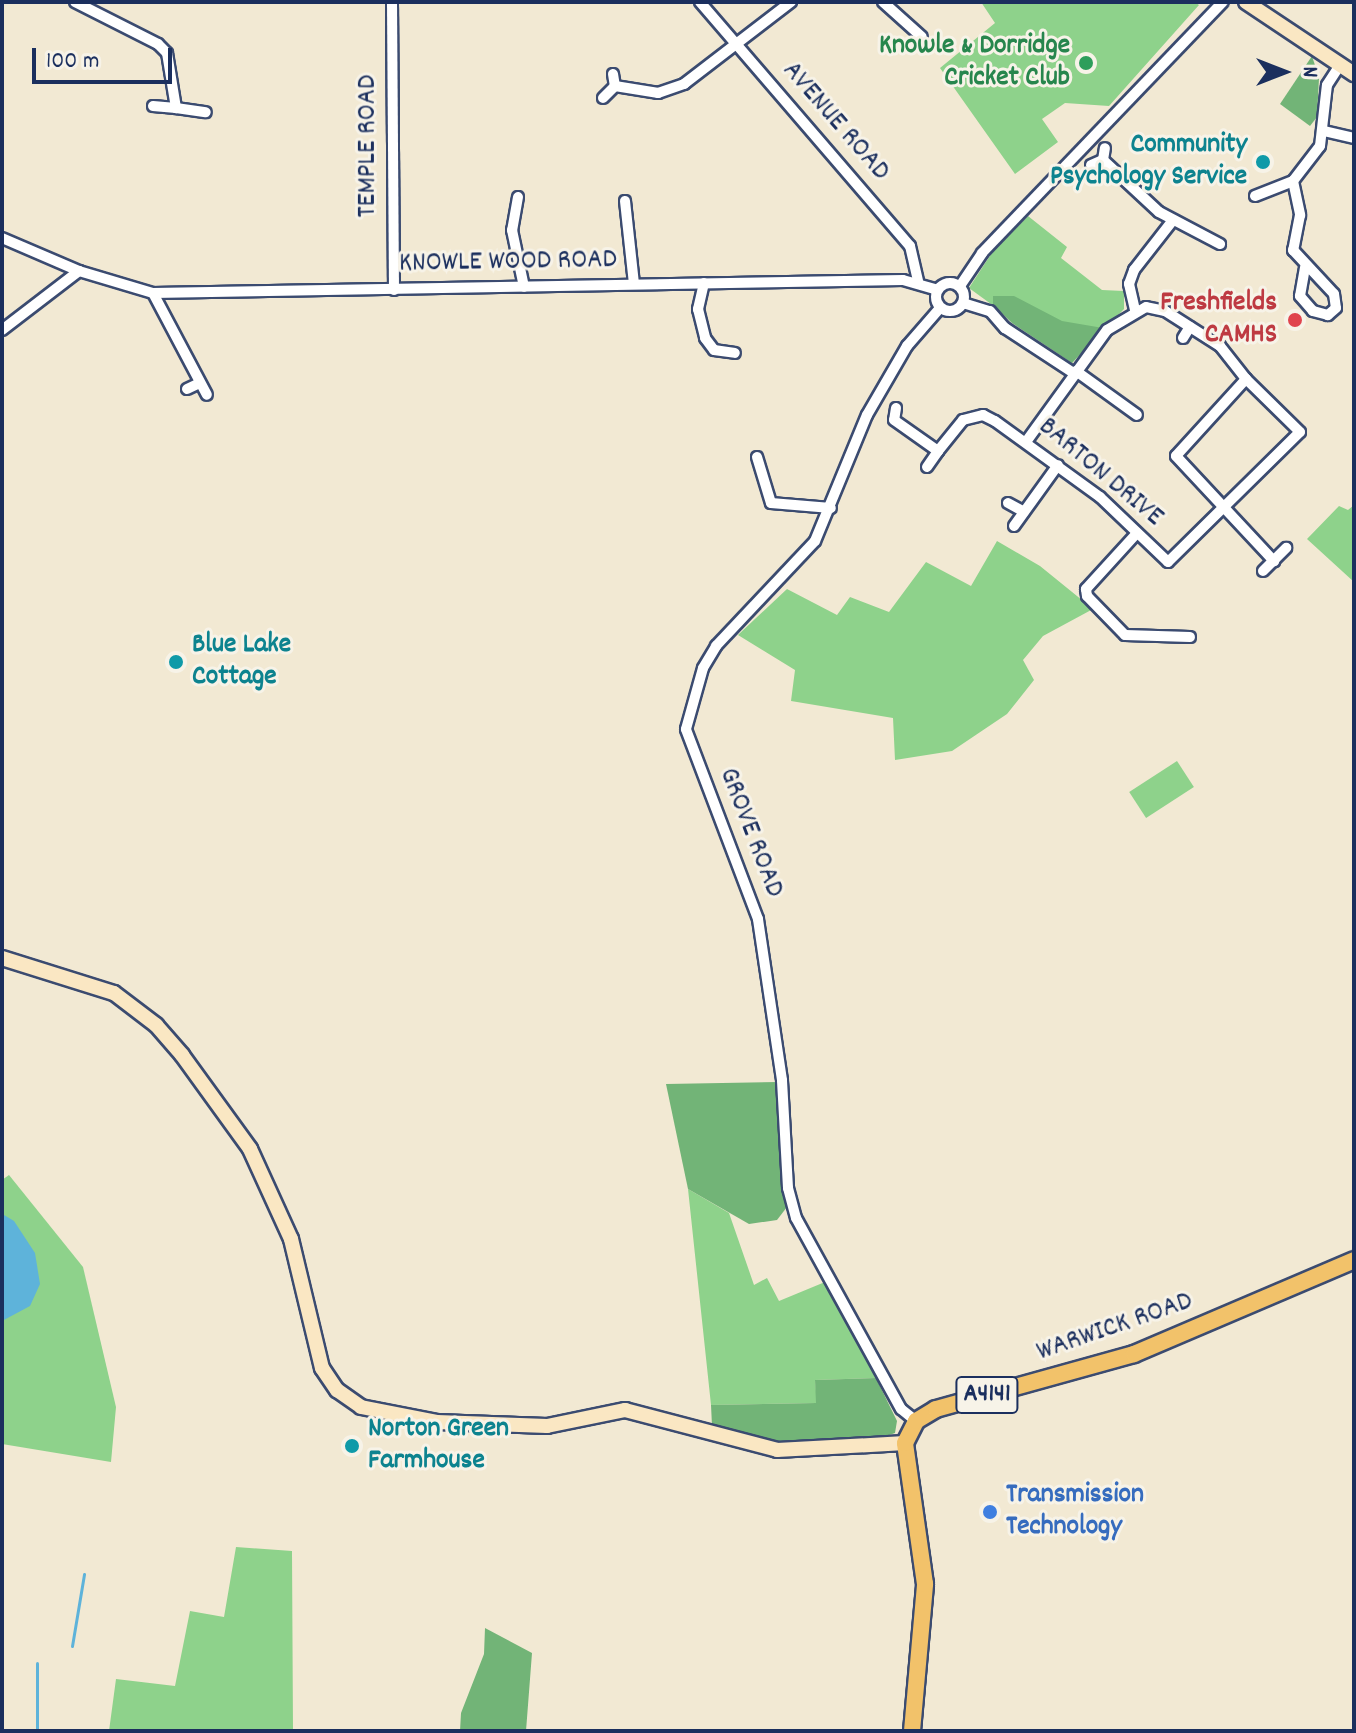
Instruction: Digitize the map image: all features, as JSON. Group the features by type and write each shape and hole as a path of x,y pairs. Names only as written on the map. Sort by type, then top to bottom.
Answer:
{"main road":[{"name":"WARWICK ROAD","path":"916,1421 936,1409 1134,1354 1354,1260"},
{"name":"A4141","path":"905,1443 916,1421"},
{"path":"905,1443 925,1564 912,1731"}],"street":[{"path":"75,2 167,53 176,108"},
{"name":"TEMPLE ROAD","path":"392,2 394,290"},
{"name":"AVENUE ROAD","path":"700,2 910,246 918,281"},
{"path":"615,86 669,91 738,46 791,2"},
{"path":"883,2 922,37"},
{"path":"963,303 960,286 982,253 1223,2"},
{"path":"1246,2 1354,74"},
{"path":"1255,196 1293,181 1320,146 1327,85 1340,65"},
{"path":"613,74 615,86"},
{"path":"603,98 615,86"},
{"path":"153,106 206,112"},
{"path":"1324,131 1354,138"},
{"path":"1103,160 1105,148"},
{"path":"1091,165 1103,160"},
{"path":"1103,160 1173,220 1208,231 1220,244"},
{"path":"1293,181 1300,215 1293,250 1305,267 1334,294 1336,308 1328,315 1313,311 1300,296 1305,267"},
{"path":"518,197 512,230 521,257 524,287"},
{"path":"625,201 634,284"},
{"path":"1135,310 1129,284 1134,270 1173,220"},
{"name":"KNOWLE WOOD ROAD","path":"2,238 79,271 153,293 918,281 938,290"},
{"path":"2,330 79,271"},
{"path":"704,283 698,309 705,338 714,350 735,353"},
{"path":"960,286 946,283 938,290 940,308 952,311 963,303"},
{"path":"153,293 207,395"},
{"path":"963,303 990,311 1005,328 1137,415"},
{"path":"1026,442 1107,330 1135,310 1157,307 1230,354 1246,379 1300,432 1223,506"},
{"name":"GROVE ROAD","path":"916,1421 901,1409 796,1218 788,1188 782,1080 758,919 686,729 694,689 716,646 799,563 831,508 867,415 907,346 940,308"},
{"path":"1183,338 1190,327"},
{"path":"1246,379 1176,456 1274,561"},
{"path":"187,389 200,383"},
{"path":"896,408 891,423 938,451"},
{"name":"BARTON DRIVE","path":"927,467 956,426 972,416 995,421 1058,465 1168,562 1223,506"},
{"path":"757,457 771,503 831,508"},
{"path":"1014,526 1058,465"},
{"path":"1008,503 1024,512"},
{"path":"1137,533 1086,589 1087,596 1125,635 1190,637"},
{"path":"1263,571 1286,548"},
{"path":"2,958 91,983 122,998 156,1025 191,1066 250,1149 272,1193 303,1281 322,1368 337,1390 361,1407 437,1422 547,1426 625,1410 777,1450 905,1443"}],"green space":[{"path":"981,2 1195,2 1199,5 1109,106 1065,103 1042,119 1058,142 1015,174 940,68 995,23"},
{"path":"1312,56 1319,78 1317,117 1310,126 1280,104"},
{"path":"1028,216 1067,247 1061,258 1102,290 1124,291 1124,309 1072,363 969,288 993,251"},
{"path":"993,296 1014,296 1062,321 1103,328 1072,363 1012,323 993,305"},
{"path":"1354,505 1354,582 1307,539 1339,506 1348,510"},
{"path":"997,541 1040,566 1093,609 1043,636 1023,660 1034,680 1007,714 952,751 895,760 893,718 791,701 795,670 738,635 787,589 837,615 850,597 889,612 926,562 971,586"},
{"path":"1177,761 1194,787 1146,818 1129,792"},
{"path":"778,1082 787,1207 777,1220 749,1224 688,1189 666,1084"},
{"path":"9,1175 83,1267 116,1407 111,1462 2,1444 2,1180"},
{"path":"688,1189 729,1213 754,1285 767,1278 779,1301 825,1282 876,1378 815,1380 817,1403 711,1405"},
{"path":"876,1378 897,1421 895,1433 875,1440 777,1443 712,1426 711,1405 816,1403 815,1380"},
{"path":"236,1547 292,1551 293,1731 109,1731 116,1679 175,1686 190,1611 224,1617"},
{"path":"485,1628 532,1653 526,1731 460,1731 461,1713 484,1654"}],"water":[{"path":"4,1215 14,1221 35,1253 40,1284 30,1306 2,1321"}],"waterway":[{"path":"72,1646 84,1574"},
{"path":"37,1663 37,1731"}],"place":[{"name":"Knowle & Dorridge Cricket Club","path":"1086,63"},
{"name":"Community Psychology Service","path":"1263,162"},
{"name":"Freshfields CAMHS","path":"1295,320"},
{"name":"Blue Lake Cottage","path":"176,662"},
{"name":"Norton Green Farmhouse","path":"352,1446"},
{"name":"Transmission Technology","path":"990,1512"}]}
